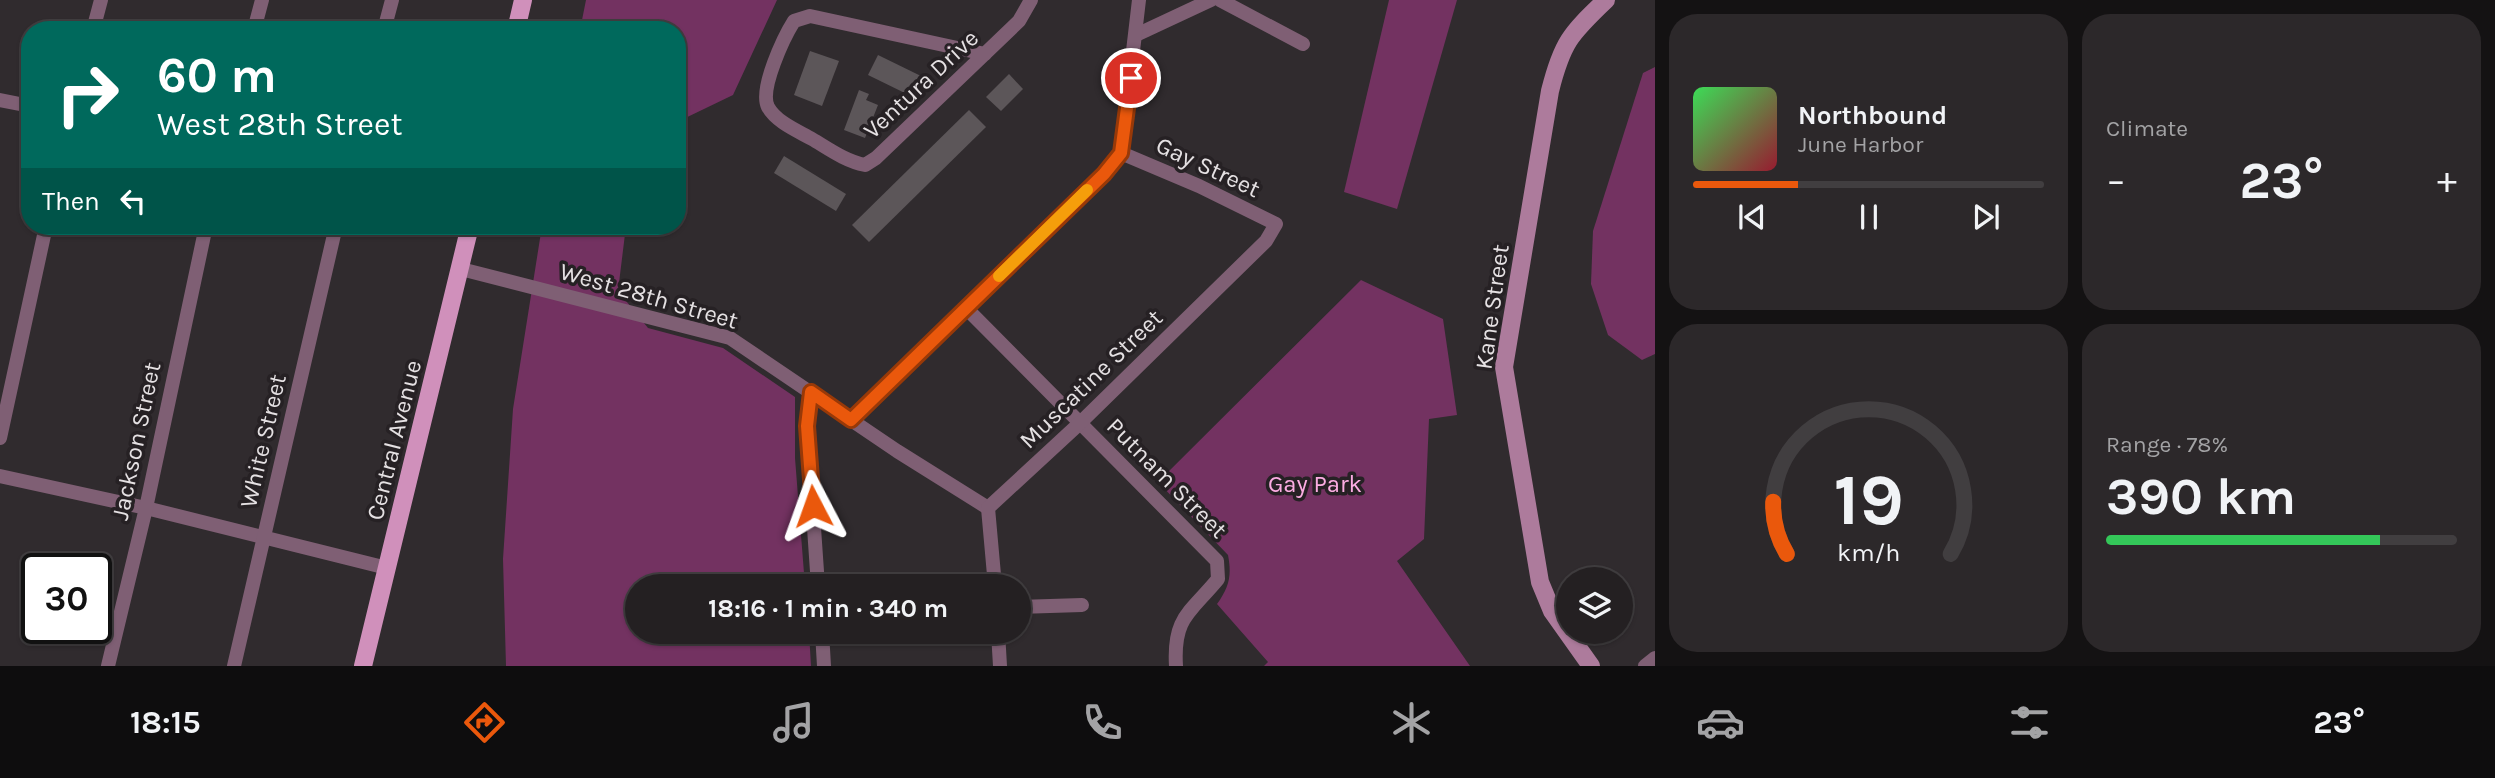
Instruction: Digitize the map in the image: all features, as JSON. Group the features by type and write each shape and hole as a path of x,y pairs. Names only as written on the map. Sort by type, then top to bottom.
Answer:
{"main road":[{"path":"518,21 523,0"},
{"name":"Central Avenue","path":"363,666 468,235"}],"street":[{"path":"95,21 101,0"},
{"path":"256,21 262,0"},
{"path":"386,21 392,0"},
{"name":"Ventura Drive","path":"985,54 810,16 794,21 785,36 765,92 768,107 780,119 850,162 865,165 876,158 985,54 1019,21 1031,0"},
{"path":"851,420 1104,174 1121,153 1139,0"},
{"path":"1136,35 1211,0"},
{"path":"1220,0 1303,44"},
{"name":"Kane Street","path":"1591,666 1552,611 1540,582 1504,367 1550,91 1559,56 1576,28 1606,0"},
{"path":"0,100 21,105"},
{"name":"Gay Street","path":"1121,153 1199,186 1276,224"},
{"name":"Muscatine Street","path":"988,508 1080,423 1266,241 1276,224"},
{"path":"0,438 44,235"},
{"name":"Jackson Street","path":"107,666 146,508 204,235"},
{"name":"White Street","path":"234,666 334,235"},
{"name":"West 28th Street","path":"461,269 730,338 988,508"},
{"name":"Putnam Street","path":"966,308 1217,561 1218,579 1182,618 1175,635 1175,666"},
{"path":"811,392 807,426 817,574"},
{"path":"0,476 146,508 387,568"},
{"path":"988,508 994,574"},
{"path":"1031,607 1082,605"},
{"path":"823,644 824,666"},
{"path":"999,644 1000,666"},
{"path":"1645,666 1655,658"}],"green space":[{"path":"586,0 777,0 733,95 686,118 686,21 582,21"},
{"path":"1389,0 1457,0 1397,209 1344,192"},
{"path":"1655,67 1655,354 1642,360 1608,335 1591,284 1593,231 1643,73"},
{"path":"541,235 625,235 618,291 648,328 723,348 795,397 795,458 804,574 625,574 625,644 810,644 811,666 506,666 503,559 513,409"},
{"name":"Gay Park","path":"1361,280 1443,319 1457,415 1429,419 1424,539 1397,561 1470,666 1264,666 1268,662 1217,604 1228,581 1228,555 1158,482"}],"building":[{"path":"810,51 839,61 822,106 794,95"},
{"path":"878,55 923,77 913,97 868,75"},
{"path":"1009,74 1023,89 1001,111 986,97"},
{"path":"859,90 869,94 866,100 878,105 865,138 844,130"},
{"path":"969,110 986,127 869,242 852,225"},
{"path":"784,156 846,194 836,211 774,173"}],"slow traffic":[{"path":"999,276 1087,190"}],"route":[{"path":"813,506 807,426 811,392 851,420 1104,174 1121,153 1131,78"}]}
